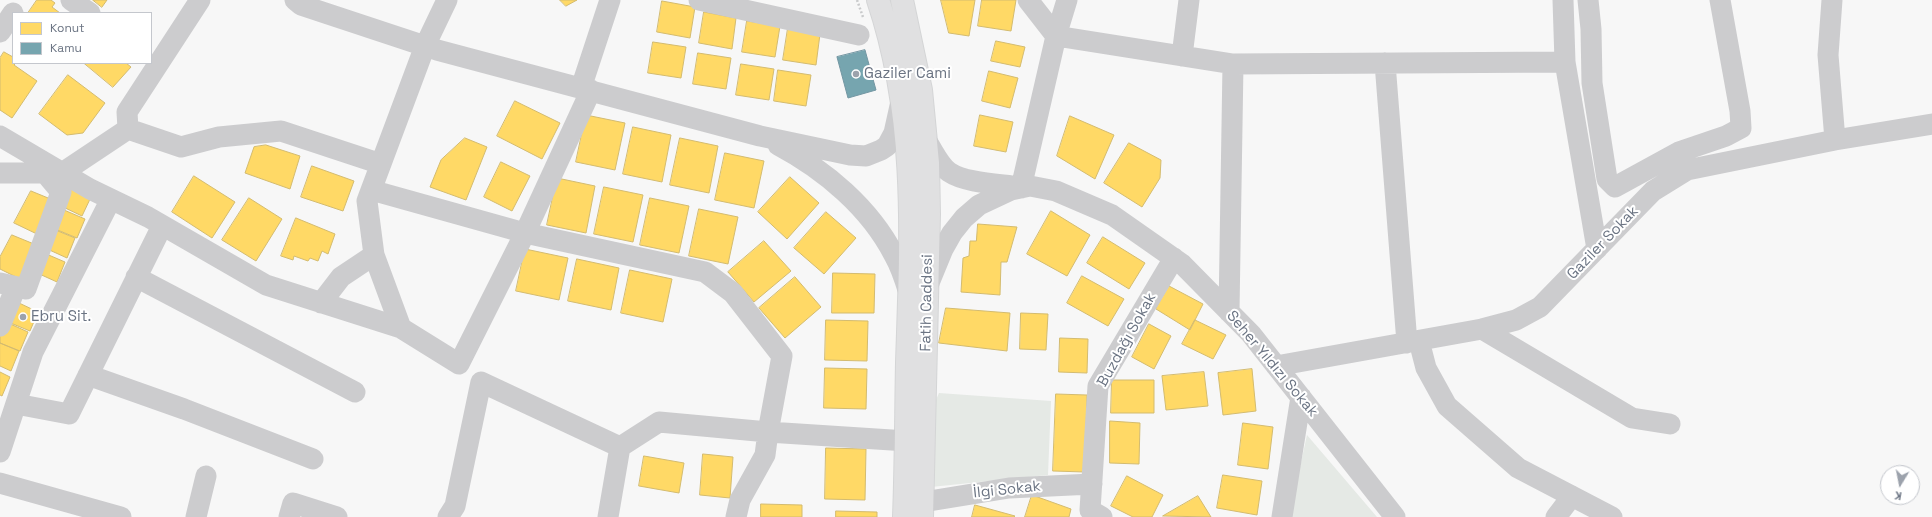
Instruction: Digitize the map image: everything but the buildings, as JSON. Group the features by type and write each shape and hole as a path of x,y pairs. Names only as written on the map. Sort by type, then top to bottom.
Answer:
{"main road":[{"path":"878,0 891,45 911,91"},
{"path":"902,0 911,91"},
{"name":"Fatih Caddesi","path":"904,517 907,441 918,290 929,214 926,140 911,91"},
{"name":"Fatih Caddesi","path":"911,91 906,133 918,290 922,510"}],"street":[{"path":"14,12 22,0"},
{"path":"71,0 89,12"},
{"path":"128,129 127,112 155,60 200,0"},
{"path":"295,0 301,5 425,46 760,136 850,155 866,156 874,154 887,146 892,138 898,117 911,91"},
{"path":"401,328 374,255 367,201 425,46 447,0"},
{"path":"459,364 525,233 586,89 610,0"},
{"path":"699,0 859,34"},
{"path":"1028,0 1056,36 1233,64 1565,62"},
{"path":"1021,188 1056,36 1067,0"},
{"path":"1182,56 1189,0"},
{"path":"1564,0 1565,62 1597,249"},
{"path":"1588,0 1592,29 1592,83 1607,179 1615,187 1679,152 1726,136 1741,128 1740,111 1720,0"},
{"path":"1832,0 1828,55 1835,140"},
{"path":"0,32 12,14"},
{"path":"1385,63 1413,342 1447,406 1518,468 1612,517"},
{"path":"1229,312 1233,64"},
{"name":"Gaziler Sokak","path":"1276,366 1413,342 1516,320 1540,307 1653,190 1687,170 1835,140 1932,124"},
{"path":"0,173 53,173 128,129 181,147 219,137 281,131 381,164"},
{"path":"0,136 53,173 111,199 266,285 401,328 459,364 481,382 620,447"},
{"path":"760,136 790,152 829,178 849,195 884,238 918,290 952,233 964,218 978,205 996,196 1021,188"},
{"path":"926,140 944,167 954,175 968,179 1021,188"},
{"path":"0,326 8,285 26,289 61,192 53,173"},
{"name":"Seher Yıldızı Sokak","path":"1021,188 1030,186 1056,191 1112,215 1182,264 1251,334 1395,517"},
{"path":"371,190 525,233 705,272 733,293 782,356 765,455 740,500 736,517"},
{"path":"0,452 10,407 33,352 111,199"},
{"path":"10,407 69,414 162,226"},
{"path":"321,303 341,277 374,255"},
{"name":"Buzdağı Sokak","path":"1102,517 1090,510 1098,386 1174,258"},
{"path":"136,277 355,392"},
{"path":"1482,328 1632,418 1670,424"},
{"path":"88,375 191,412 313,459"},
{"path":"448,517 455,506 481,382"},
{"path":"1282,517 1301,397"},
{"path":"608,517 620,447 659,422 768,432 907,441"},
{"path":"196,517 206,476"},
{"path":"0,483 121,517"},
{"name":"İlgi Sokak","path":"922,510 1009,488 1092,484"},
{"path":"1556,517 1572,496"},
{"path":"289,517 293,503 337,517"}],"shaded area":[{"path":"939,393 1051,401 1048,475 931,487 932,409"},
{"path":"1307,435 1377,517 1289,517"}],"place":[{"name":"Gaziler Cami","path":"856,74"},
{"name":"Ebru Sit.","path":"23,317"}]}
